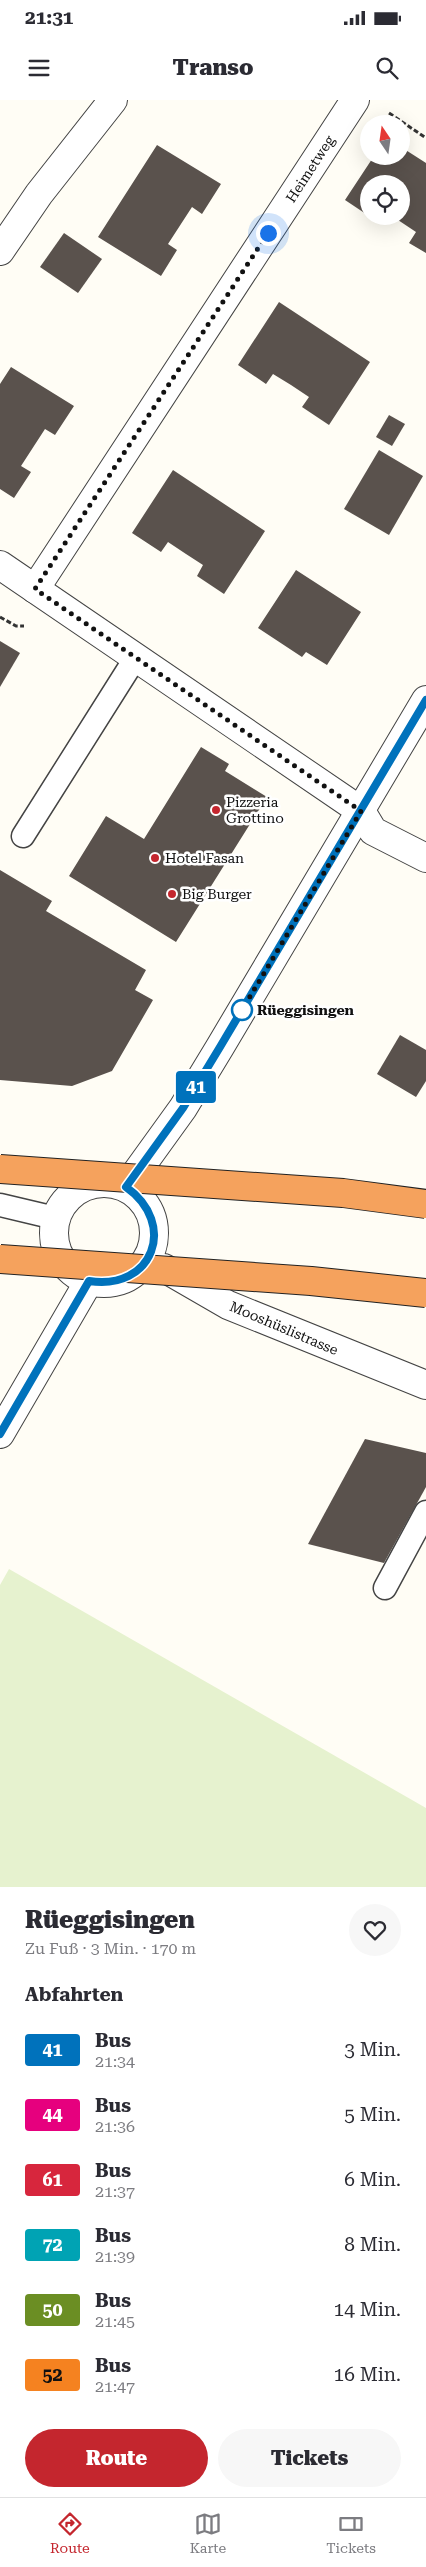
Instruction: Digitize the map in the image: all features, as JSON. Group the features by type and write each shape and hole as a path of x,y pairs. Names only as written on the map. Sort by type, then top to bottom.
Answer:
{"highway":[{"path":"0,1169 343,1194 426,1204"},
{"path":"0,1258 291,1279 426,1293"}],"street":[{"path":"0,250 39,194 113,100"},
{"name":"Heimetweg","path":"35,589 355,100"},
{"path":"0,565 361,811 373,832 426,858"},
{"path":"126,1187 183,1108 426,700"},
{"path":"105,1182 126,1187 139,1197 149,1210 154,1226 154,1242 148,1258 140,1269 116,1282 89,1281 69,1270 62,1262 54,1240 55,1218 66,1199 84,1186 105,1182"},
{"name":"Mooshüslistrasse","path":"148,1258 228,1305 426,1385"},
{"path":"0,1434 89,1281"}],"lane":[{"path":"23,836 136,657"},
{"path":"0,1205 55,1218"},
{"path":"384,1588 426,1512"}],"path":[{"path":"385,111 426,138"}],"green space":[{"path":"9,1569 426,1808 426,1887 0,1887 0,1585"}],"building":[{"path":"157,145 221,184 202,214 192,207 168,244 177,250 161,276 98,237"},
{"path":"410,153 426,163 426,253 409,243 416,232 406,225 410,225 410,175 361,175 368,165 410,165"},
{"path":"360,177 360,210 345,200"},
{"path":"64,233 102,259 78,293 40,267"},
{"path":"279,302 370,362 329,425 302,407 309,397 291,385 273,374 266,384 238,365"},
{"path":"11,367 74,406 55,435 45,429 21,466 31,472 14,498 0,489 0,384"},
{"path":"389,415 405,424 392,446 376,437"},
{"path":"379,450 423,476 389,535 344,509"},
{"path":"173,470 265,531 224,594 197,576 203,565 168,542 161,552 132,533"},
{"path":"296,570 361,612 327,665 306,652 302,657 258,628"},
{"path":"0,641 20,653 0,687"},
{"name":"Hotel Fasan","path":"201,747 229,764 225,771 267,797 176,942 69,876 106,816 144,839"},
{"path":"0,870 52,901 46,911 146,970 135,990 153,1000 112,1071 72,1086 0,1080"},
{"path":"400,1035 426,1050 426,1081 416,1097 377,1074"},
{"path":"365,1439 426,1453 426,1487 384,1563 308,1544"}],"bus line":[{"name":"41","path":"0,1434 89,1281 102,1283 116,1282 129,1277 140,1269 148,1258 154,1242 154,1226 149,1210 139,1197 126,1187 183,1108 344,841 426,700"}],"place":[{"name":"Pizzeria Grottino","path":"216,810"},
{"name":"Hotel Fasan","path":"155,858"},
{"name":"Big Burger","path":"172,894"},
{"name":"Rüeggisingen","path":"242,1010"}],"route":[{"path":"242,1010 239,1015 361,811 35,589 268,233"}]}
